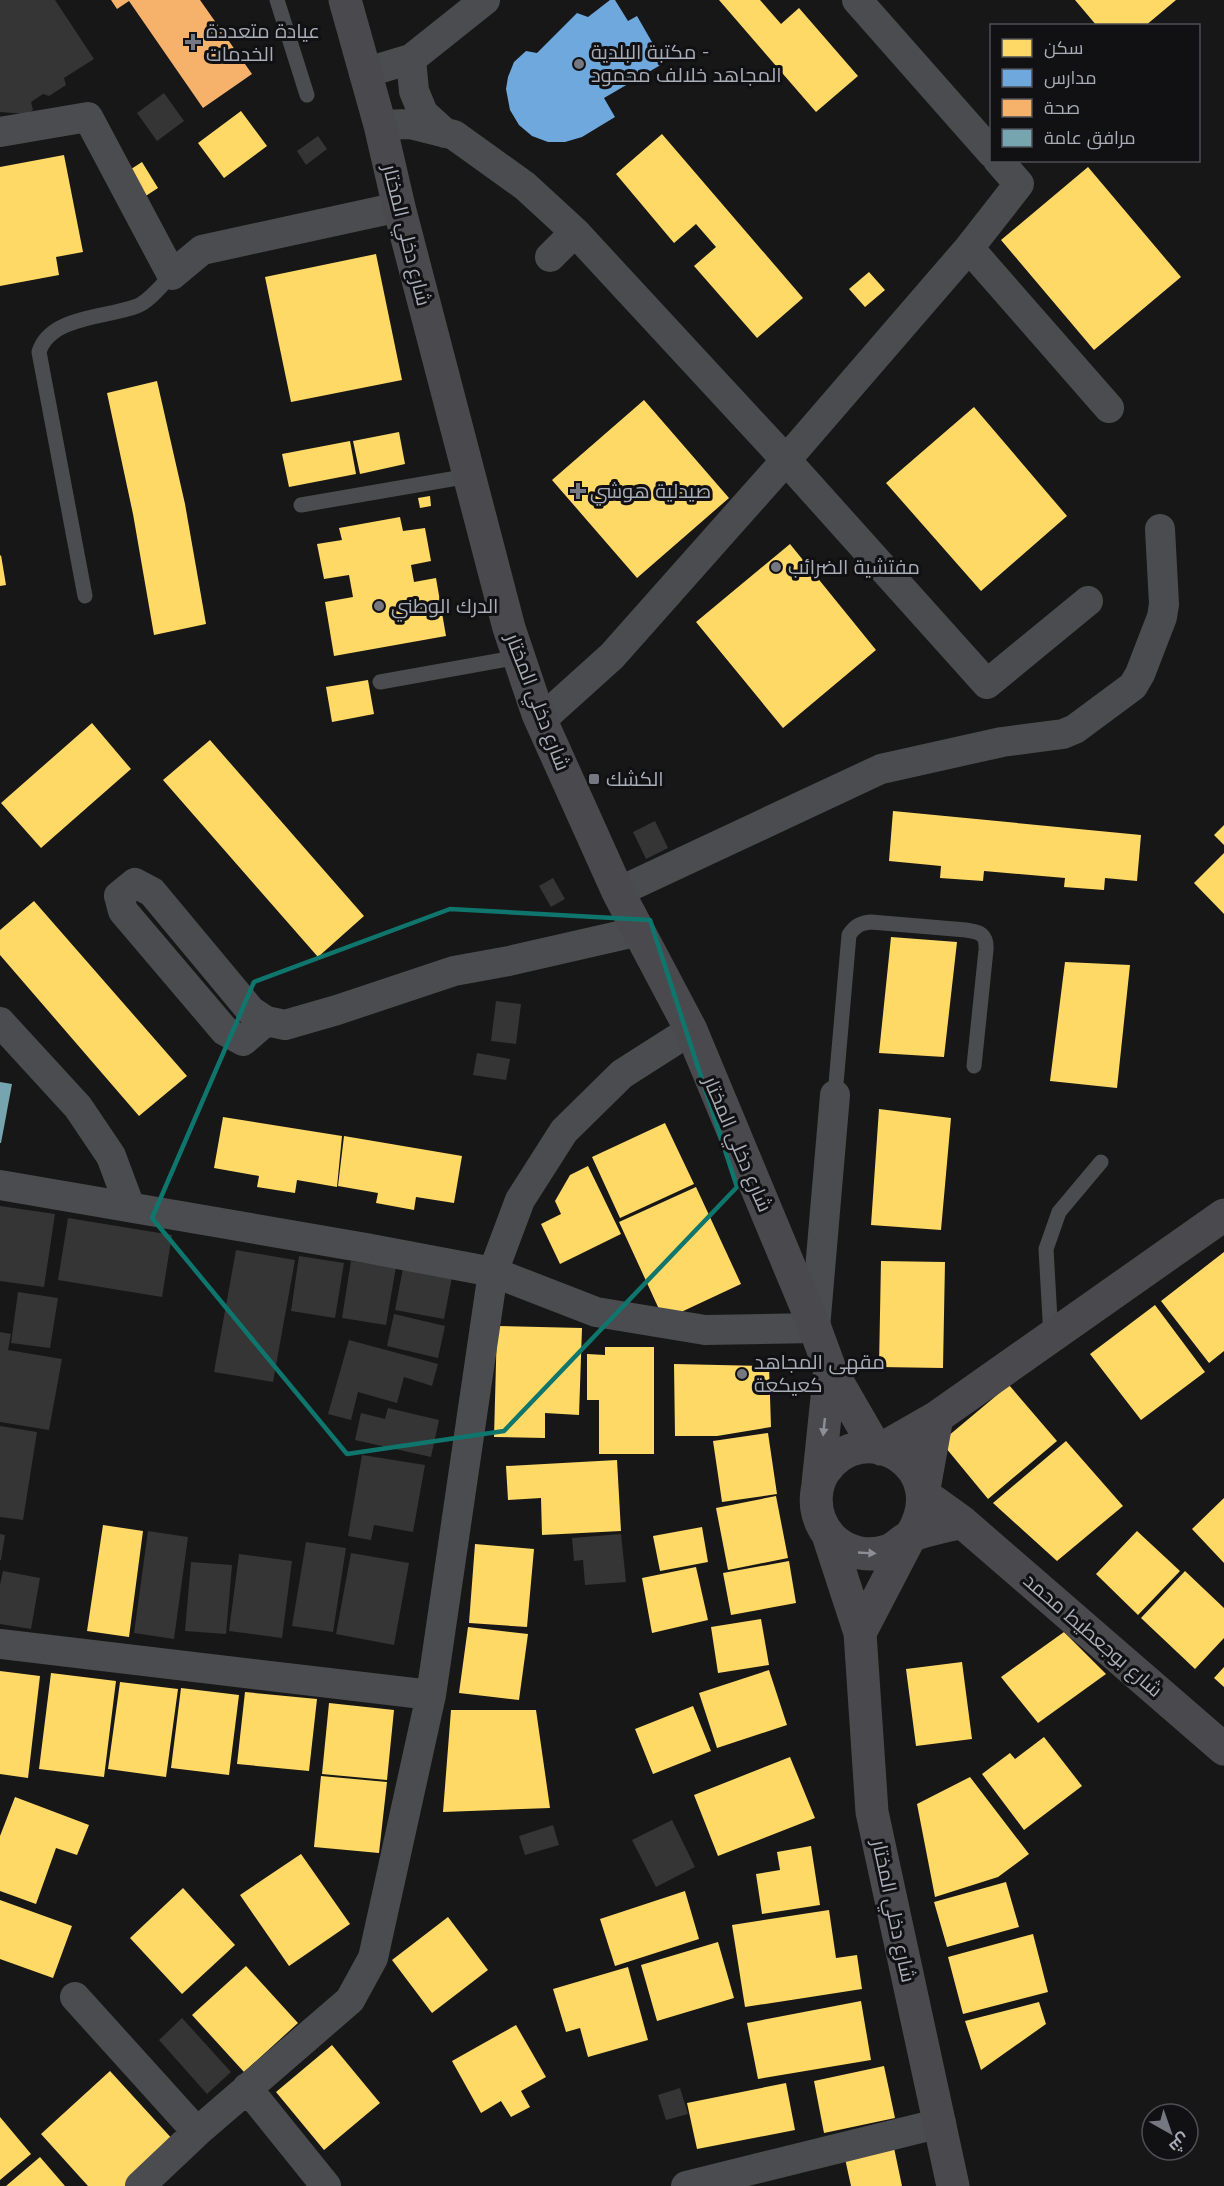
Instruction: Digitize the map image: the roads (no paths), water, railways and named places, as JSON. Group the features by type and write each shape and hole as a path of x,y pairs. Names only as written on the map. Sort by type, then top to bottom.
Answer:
{"main road":[{"name":"شارع دخلي المختار","path":"345,0 380,125 399,207 509,628 541,720 618,892 691,1030 830,1369 878,1448"},
{"path":"878,1448 937,1418 1224,1215"},
{"path":"830,1369 817,1493 818,1515 828,1535 849,1550 861,1554 887,1551 909,1537 962,1522"},
{"path":"860,1634 909,1537 918,1524 923,1510 923,1494 937,1418"},
{"path":"817,1493 823,1474 837,1458 855,1449 878,1448 892,1452 908,1462 918,1477 923,1494"},
{"name":"شارع بوجعطيط محمد","path":"923,1494 962,1522 1224,1749"},
{"name":"شارع دخلي المختار","path":"828,1535 860,1634 872,1812 953,2186"}],"street":[{"path":"364,73 411,59 485,0"},
{"path":"856,0 990,151"},
{"path":"411,59 414,91 423,113 445,133"},
{"path":"0,132 88,117 172,275 202,250 399,207"},
{"path":"380,125 410,124 454,135 525,186 575,232 786,460 987,684 1088,601"},
{"path":"541,720 618,650 969,248 1019,184 1000,162"},
{"path":"550,257 575,232"},
{"path":"969,248 1109,408"},
{"path":"618,892 881,769 1002,741 1063,734 1075,729 1132,686 1140,674 1162,617 1164,604 1160,529"},
{"path":"267,1021 243,1041 225,1031 123,911 119,896 135,883 152,892 251,1011 267,1021 285,1025 454,971 509,962 640,931"},
{"path":"0,1022 78,1107 111,1156 130,1207"},
{"path":"140,2186 197,2132 350,2000 373,1959 431,1695 494,1272 520,1200 564,1131 622,1074 691,1030"},
{"path":"0,1185 494,1272 596,1312 705,1330 815,1328 834,1095"},
{"path":"0,1644 431,1695"},
{"path":"75,1997 197,2132"},
{"path":"247,2088 326,2186"},
{"path":"686,2186 940,2123"}],"lane":[{"path":"278,0 307,95"},
{"path":"85,596 39,352 42,342 52,332 65,325 140,306 172,275"},
{"path":"301,505 469,476"},
{"path":"380,682 519,657"},
{"path":"834,1095 849,935 853,928 861,923 966,930 981,933 984,936 986,950 974,1066"},
{"path":"1051,1337 1046,1249 1059,1212 1101,1162"}],"place":[{"name":"عيادة متعددة الخدمات","path":"193,42"},
{"name":"مكتبة البلدية - المجاهد خلالف محمود","path":"579,64"},
{"name":"صيدلية هوشي","path":"578,491"},
{"name":"مفتشية الضرائب","path":"776,567"},
{"name":"الدرك الوطني","path":"379,606"},
{"name":"الكشك","path":"594,779"},
{"name":"مقهى المجاهد كعيكعة","path":"742,1374"}]}
